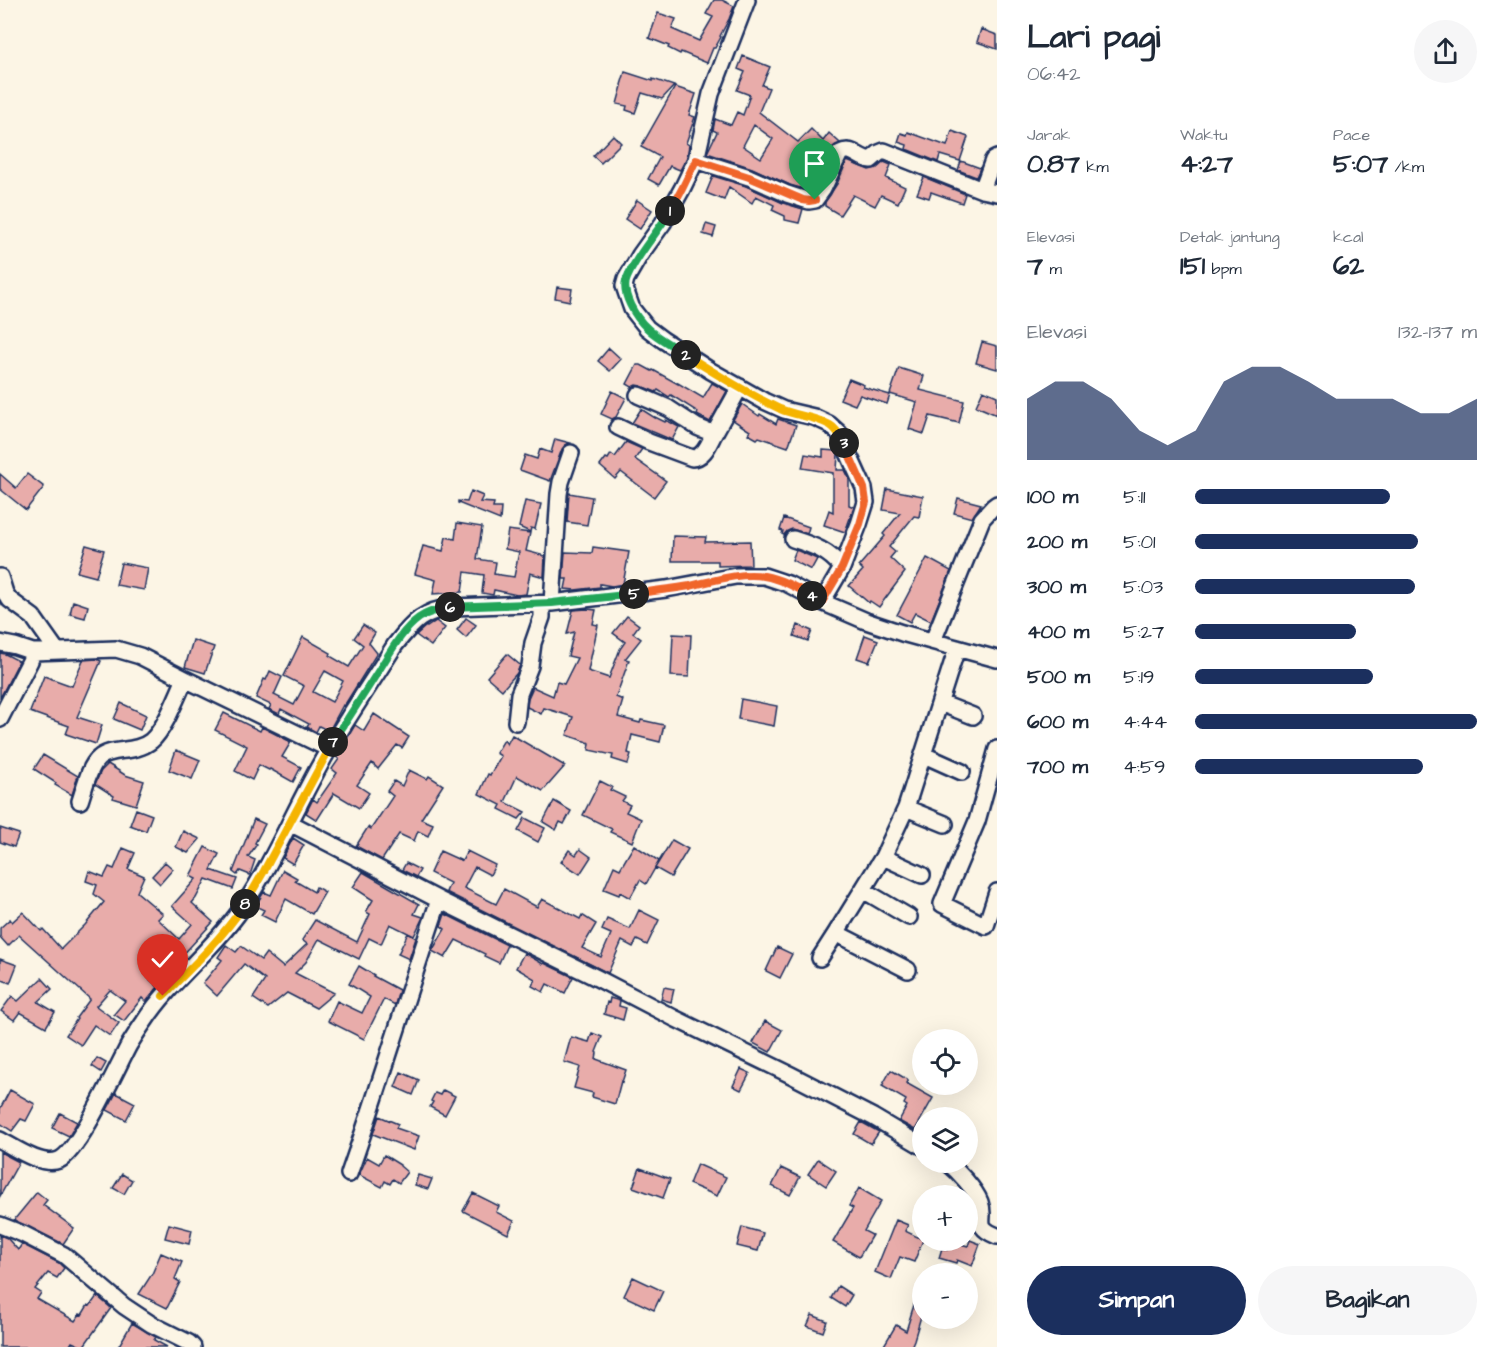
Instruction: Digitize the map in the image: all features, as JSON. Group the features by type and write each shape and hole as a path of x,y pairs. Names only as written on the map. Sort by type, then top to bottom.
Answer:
{"street":[{"path":"747,0 711,94 696,160 663,223 640,255 624,286 632,309 647,328 711,371 764,401 784,410 813,417 829,424 839,433 864,488 866,502 860,524 842,568 822,602"},
{"path":"696,160 749,177 809,201 815,200 824,189 840,153 845,150 850,150 865,160 871,160 884,151 989,192 993,160 997,158"},
{"path":"618,427 692,459 698,458 740,387"},
{"path":"638,395 668,408 697,427 714,434"},
{"path":"516,722 519,694 530,666 533,646 547,604 559,494 571,453"},
{"path":"933,641 982,519 997,504"},
{"path":"793,539 827,553 842,568"},
{"path":"0,1140 29,1155 49,1162 59,1160 68,1152 92,1116 130,1044 152,1009 228,927 252,891 329,749 395,645 418,619 440,608 547,604 666,589 736,576 764,576 777,579 822,602 874,623 997,659"},
{"path":"0,577 10,600 33,617 57,651"},
{"path":"0,643 33,652 116,649 140,656 329,749"},
{"path":"820,958 883,857 906,808 957,648"},
{"path":"0,719 33,652"},
{"path":"80,801 90,772 98,758 110,753 140,748 152,740 161,728 185,679"},
{"path":"940,703 973,716"},
{"path":"997,749 977,821 942,904 986,926 997,892"},
{"path":"924,755 962,772"},
{"path":"906,808 945,824"},
{"path":"290,823 439,900 791,1075 873,1117 912,1140"},
{"path":"883,857 922,875"},
{"path":"863,890 909,917"},
{"path":"349,1174 439,900"},
{"path":"836,933 908,970"},
{"path":"958,1173 981,1204 983,1228 997,1236"},
{"path":"0,1225 64,1255 124,1306 193,1347"}],"building":[{"path":"714,0 722,0 734,6 707,63 681,52 680,54 668,48 669,46 649,38 658,13 676,19 672,29 699,41 713,17 706,14"},
{"path":"981,29 997,35 997,49 977,42"},
{"path":"743,56 770,67 762,85 769,88 759,112 798,142 811,129 823,141 829,133 840,143 831,149 817,179 807,190 707,153 717,132 713,130 715,119 731,125 737,112 743,115 750,95 737,90 745,72 738,69","holes":["754,125 773,139 761,158 743,146"]},
{"path":"625,72 674,86 662,99 642,93 635,113 626,110 627,106 617,104"},
{"path":"675,87 696,94 689,115 695,117 686,143 689,145 687,157 680,170 670,166 659,185 648,179 660,157 641,147"},
{"path":"952,131 968,137 960,161 940,155 938,162 906,149 907,145 898,142 901,133 907,135 908,132 947,146"},
{"path":"613,135 621,143 601,163 593,156"},
{"path":"847,161 869,170 877,168 884,162 891,165 886,178 905,187 898,203 881,195 875,206 853,195 840,215 825,206"},
{"path":"961,161 980,168 976,177 958,170"},
{"path":"713,176 746,186 783,203 803,209 799,223 785,220 785,216 772,210 774,205 756,196 752,203 729,187 724,200 706,193"},
{"path":"924,177 965,194 962,203 931,192 929,198 917,194"},
{"path":"637,200 652,210 640,229 625,219"},
{"path":"706,224 716,227 713,237 703,234"},
{"path":"557,287 572,289 570,301 555,298"},
{"path":"982,342 997,346 997,369 976,363"},
{"path":"609,348 621,359 610,371 598,361"},
{"path":"637,365 653,370 703,398 712,383 727,391 710,422 671,395 669,397 658,390 656,392 627,384"},
{"path":"899,368 924,376 920,390 964,401 959,423 930,416 924,434 909,429 917,402 890,394"},
{"path":"849,379 864,385 863,387 890,395 887,404 860,395 855,405 840,399"},
{"path":"983,390 997,396 997,415 976,406"},
{"path":"612,391 626,398 616,417 612,419 601,414"},
{"path":"742,404 776,424 778,419 796,425 788,447 759,437 757,439 748,434 750,431 733,420"},
{"path":"641,409 655,418 665,422 666,420 679,427 672,440 632,423"},
{"path":"555,439 570,443 562,449 550,481 520,470 525,455 537,459 540,449 551,453"},
{"path":"626,442 642,449 635,459 666,481 654,497 621,472 615,479 600,466 611,454 615,457"},
{"path":"823,450 836,451 838,454 837,470 845,470 849,478 849,505 854,507 845,532 824,525 829,510 833,512 833,473 802,468 805,454 823,457"},
{"path":"0,474 16,488 27,474 44,487 26,510 0,489"},
{"path":"887,489 923,496 919,517 914,516 889,547 895,552 890,558 905,572 879,607 870,601 869,603 849,586 863,570 859,566 885,536 883,534 900,513 883,510"},
{"path":"471,491 483,496 480,502 494,503 493,508 501,508 500,520 458,503 458,501 467,502"},
{"path":"569,493 592,497 587,525 567,522"},
{"path":"958,498 981,504 972,518 954,513"},
{"path":"525,501 541,504 535,529 531,528 530,532 519,527"},
{"path":"784,518 809,527 807,534 792,529 782,534 783,531 780,530"},
{"path":"457,523 482,527 477,559 496,562 494,574 514,577 519,552 505,549 508,530 530,533 526,551 545,556 544,577 530,573 526,594 517,595 494,590 493,595 482,593 484,575 465,572 462,592 433,594 436,580 415,574 423,546 443,551 446,537 455,539"},
{"path":"673,536 706,537 705,542 750,541 751,565 718,566 718,561 672,561"},
{"path":"86,545 104,550 96,577 77,572"},
{"path":"593,547 629,552 623,584 612,586 600,584 600,587 565,589 567,579 563,579 565,552 592,553"},
{"path":"796,550 817,559 811,570 792,560"},
{"path":"927,558 951,571 931,621 915,613 910,622 897,615"},
{"path":"121,563 148,568 144,590 116,585"},
{"path":"73,601 88,606 85,618 70,614"},
{"path":"573,610 596,610 593,624 598,625 588,671 609,678 625,642 613,633 627,616 639,625 633,633 641,639 625,659 629,660 616,697 623,700 618,717 640,723 641,720 664,725 660,742 632,735 628,764 612,759 613,755 589,750 590,743 567,735 573,717 544,708 541,714 527,707 533,687 553,696 557,682 564,684 577,658 568,656 574,632 567,634"},
{"path":"466,618 476,625 466,638 457,630"},
{"path":"436,621 445,628 431,646 416,635"},
{"path":"363,625 375,633 369,643 377,653 329,731 319,726 316,732 307,727 309,724 281,709 279,714 269,709 271,705 256,698 270,671 282,677 274,695 294,705 304,686 284,676 303,637 331,653 330,656 349,667 363,645 354,638","holes":["325,671 343,681 332,702 313,692"]},
{"path":"798,625 812,631 808,641 794,636"},
{"path":"673,634 691,635 689,677 671,676"},
{"path":"865,635 878,640 869,662 857,658"},
{"path":"193,640 214,647 205,673 185,667"},
{"path":"0,653 19,661 0,698"},
{"path":"507,654 520,665 517,673 502,690 487,677"},
{"path":"83,660 101,661 77,717 102,725 96,744 66,734 69,726 30,712 44,676 72,686"},
{"path":"741,699 777,706 774,726 738,719"},
{"path":"121,703 146,715 140,730 114,719"},
{"path":"224,713 260,731 262,727 291,742 282,757 301,767 293,782 259,765 252,780 235,771 247,746 215,730"},
{"path":"374,714 409,737 402,748 397,745 378,769 372,763 357,785 369,793 359,808 334,793 317,820 306,813 313,799 317,802 337,773 332,769 339,759 336,757 355,725 364,731"},
{"path":"512,735 565,766 543,791 517,776 505,802 525,812 519,819 499,809 501,805 479,794 488,774 490,775 501,756 496,753 504,740 507,744"},
{"path":"176,750 200,760 192,779 169,770"},
{"path":"43,755 78,776 72,795 34,769"},
{"path":"108,764 125,775 144,781 136,805 113,798 114,796 95,784 101,771"},
{"path":"409,770 427,779 429,776 443,785 421,819 433,824 428,836 418,831 414,841 399,834 382,860 356,846 368,827 371,829 393,796 387,791 394,781 402,786"},
{"path":"600,781 612,787 610,790 625,797 622,801 630,805 626,812 641,819 632,842 610,832 612,829 583,815"},
{"path":"554,801 571,811 564,824 560,822 556,830 543,822"},
{"path":"136,809 152,815 146,831 130,825"},
{"path":"525,818 545,828 538,842 518,831"},
{"path":"254,819 265,824 255,843 257,844 248,857 255,860 250,875 240,871 237,875 233,872"},
{"path":"0,828 19,834 14,847 0,842"},
{"path":"183,831 200,839 188,853 176,847"},
{"path":"293,838 304,845 293,864 283,858"},
{"path":"672,840 688,849 671,877 655,868"},
{"path":"634,845 659,861 646,884 640,880 630,898 620,892 619,895 604,889 614,866 620,869"},
{"path":"205,847 219,854 211,870 237,879 233,889 206,879 192,903 213,922 179,959 169,951 148,978 158,987 146,1002 142,998 124,1021 114,1014 125,1001 110,990 96,1006 119,1023 110,1036 94,1025 81,1045 66,1035 90,999 19,935 8,946 0,937 0,928 10,919 12,922 23,912 61,949 104,902 94,894 97,885 86,881 89,871 104,877 109,867 114,869 123,848 135,853 128,869 144,876 137,892 163,914 158,919 179,939 192,924 172,906 196,879 190,876"},
{"path":"580,849 591,857 580,874 561,862 569,850 576,855"},
{"path":"440,851 462,861 467,851 495,865 490,875 475,867 464,888 496,904 504,889 537,907 542,899 580,919 582,915 596,924 582,948 601,957 611,934 602,930 607,919 630,929 639,910 659,920 647,945 637,940 633,947 622,941 608,973 446,892 450,883 430,873"},
{"path":"165,862 173,869 160,884 152,876"},
{"path":"406,863 420,870 416,877 402,870"},
{"path":"283,870 297,878 295,881 314,892 316,887 325,892 312,914 286,899 275,922 261,915 264,910 255,906 264,892 271,895"},
{"path":"363,872 419,904 414,914 423,917 414,936 390,924 381,944 369,938 359,959 319,939 306,962 295,973 334,993 316,1008 287,993 268,1008 253,998 265,980 244,964 217,996 203,983 222,960 218,957 226,945 236,952 241,946 261,960 266,953 283,967 307,944 302,940 315,920 357,942 370,914 366,912 373,900 353,887"},
{"path":"445,914 507,945 499,963 456,940 445,958 432,951 445,929 441,926"},
{"path":"408,933 416,938 409,959 398,954"},
{"path":"777,947 792,954 780,978 766,971"},
{"path":"524,953 573,977 565,993 547,984 543,992 532,986 535,979 516,968"},
{"path":"0,959 17,965 10,983 0,979"},
{"path":"359,966 399,990 395,1005 384,999 364,1039 328,1021 337,1001 362,1013 370,997 349,984"},
{"path":"42,978 52,989 38,1002 55,1012 46,1027 20,1012 14,1020 1,1011 12,996 18,1001"},
{"path":"664,987 674,989 671,1002 661,999"},
{"path":"610,998 620,1001 619,1006 626,1008 623,1020 604,1014"},
{"path":"765,1021 782,1030 770,1052 753,1043"},
{"path":"592,1033 602,1037 596,1052 596,1059 626,1070 615,1104 592,1097 593,1093 574,1088 580,1067 564,1062 571,1037 589,1042"},
{"path":"97,1058 106,1063 101,1072 92,1066"},
{"path":"741,1069 750,1073 741,1090 733,1086"},
{"path":"891,1070 908,1080 906,1083 912,1086 912,1095 928,1095 933,1098 928,1107 912,1107 912,1128 899,1121 907,1106 904,1104 906,1100 882,1086"},
{"path":"401,1072 419,1080 413,1095 395,1087"},
{"path":"10,1090 35,1104 26,1121 21,1119 12,1131 0,1123 0,1109"},
{"path":"443,1090 455,1096 445,1115 430,1107 435,1093 440,1095"},
{"path":"116,1093 135,1103 126,1120 107,1110"},
{"path":"60,1113 77,1122 69,1136 52,1128"},
{"path":"379,1116 398,1124 396,1128 419,1136 414,1150 373,1134"},
{"path":"861,1122 879,1132 871,1144 854,1134"},
{"path":"0,1152 19,1162 0,1196"},
{"path":"384,1155 407,1172 399,1183 393,1179 390,1184 385,1181 382,1187 359,1175 367,1157 379,1164"},
{"path":"818,1159 836,1171 826,1186 808,1174"},
{"path":"697,1164 726,1177 717,1196 689,1184"},
{"path":"640,1168 670,1179 663,1198 633,1187"},
{"path":"781,1168 800,1177 790,1195 772,1186"},
{"path":"122,1174 132,1180 124,1194 113,1188"},
{"path":"418,1175 432,1179 428,1189 415,1185"},
{"path":"859,1188 881,1201 864,1231 872,1235 859,1257 833,1242 853,1208 849,1206"},
{"path":"37,1192 47,1200 43,1205 74,1228 63,1244 14,1220"},
{"path":"473,1193 499,1206 496,1212 514,1221 508,1234 463,1211"},
{"path":"896,1220 908,1225 905,1231 912,1234 912,1251 918,1251 914,1262 900,1257 891,1279 875,1272"},
{"path":"169,1224 192,1230 189,1244 165,1238"},
{"path":"742,1227 763,1233 758,1251 737,1246"},
{"path":"0,1235 7,1238 18,1250 22,1244 59,1263 64,1268 57,1278 48,1273 35,1289 41,1293 37,1299 75,1321 97,1296 111,1308 83,1347 72,1342 69,1347 0,1347"},
{"path":"941,1251 977,1251 973,1263 957,1260 956,1263 939,1258"},
{"path":"161,1253 182,1262 175,1279 180,1282 167,1308 139,1294 152,1274"},
{"path":"633,1277 663,1291 654,1310 624,1296"},
{"path":"838,1286 852,1295 845,1307 831,1298"},
{"path":"912,1311 912,1329 917,1329 911,1347 883,1347 896,1325 906,1331"},
{"path":"812,1315 827,1321 823,1332 807,1326"},
{"path":"132,1323 156,1337 154,1340 167,1347 118,1347"}],"route":[{"path":"163,996 217,940 242,908 329,749 395,645 418,619 440,608 552,603 689,586 752,575 777,579 822,602 842,568 864,513 866,502 864,488 839,433 829,424 813,417 784,410 764,401 663,340 647,328 632,309 624,286 640,255 663,223 696,160 717,165 803,200 815,200"}]}
